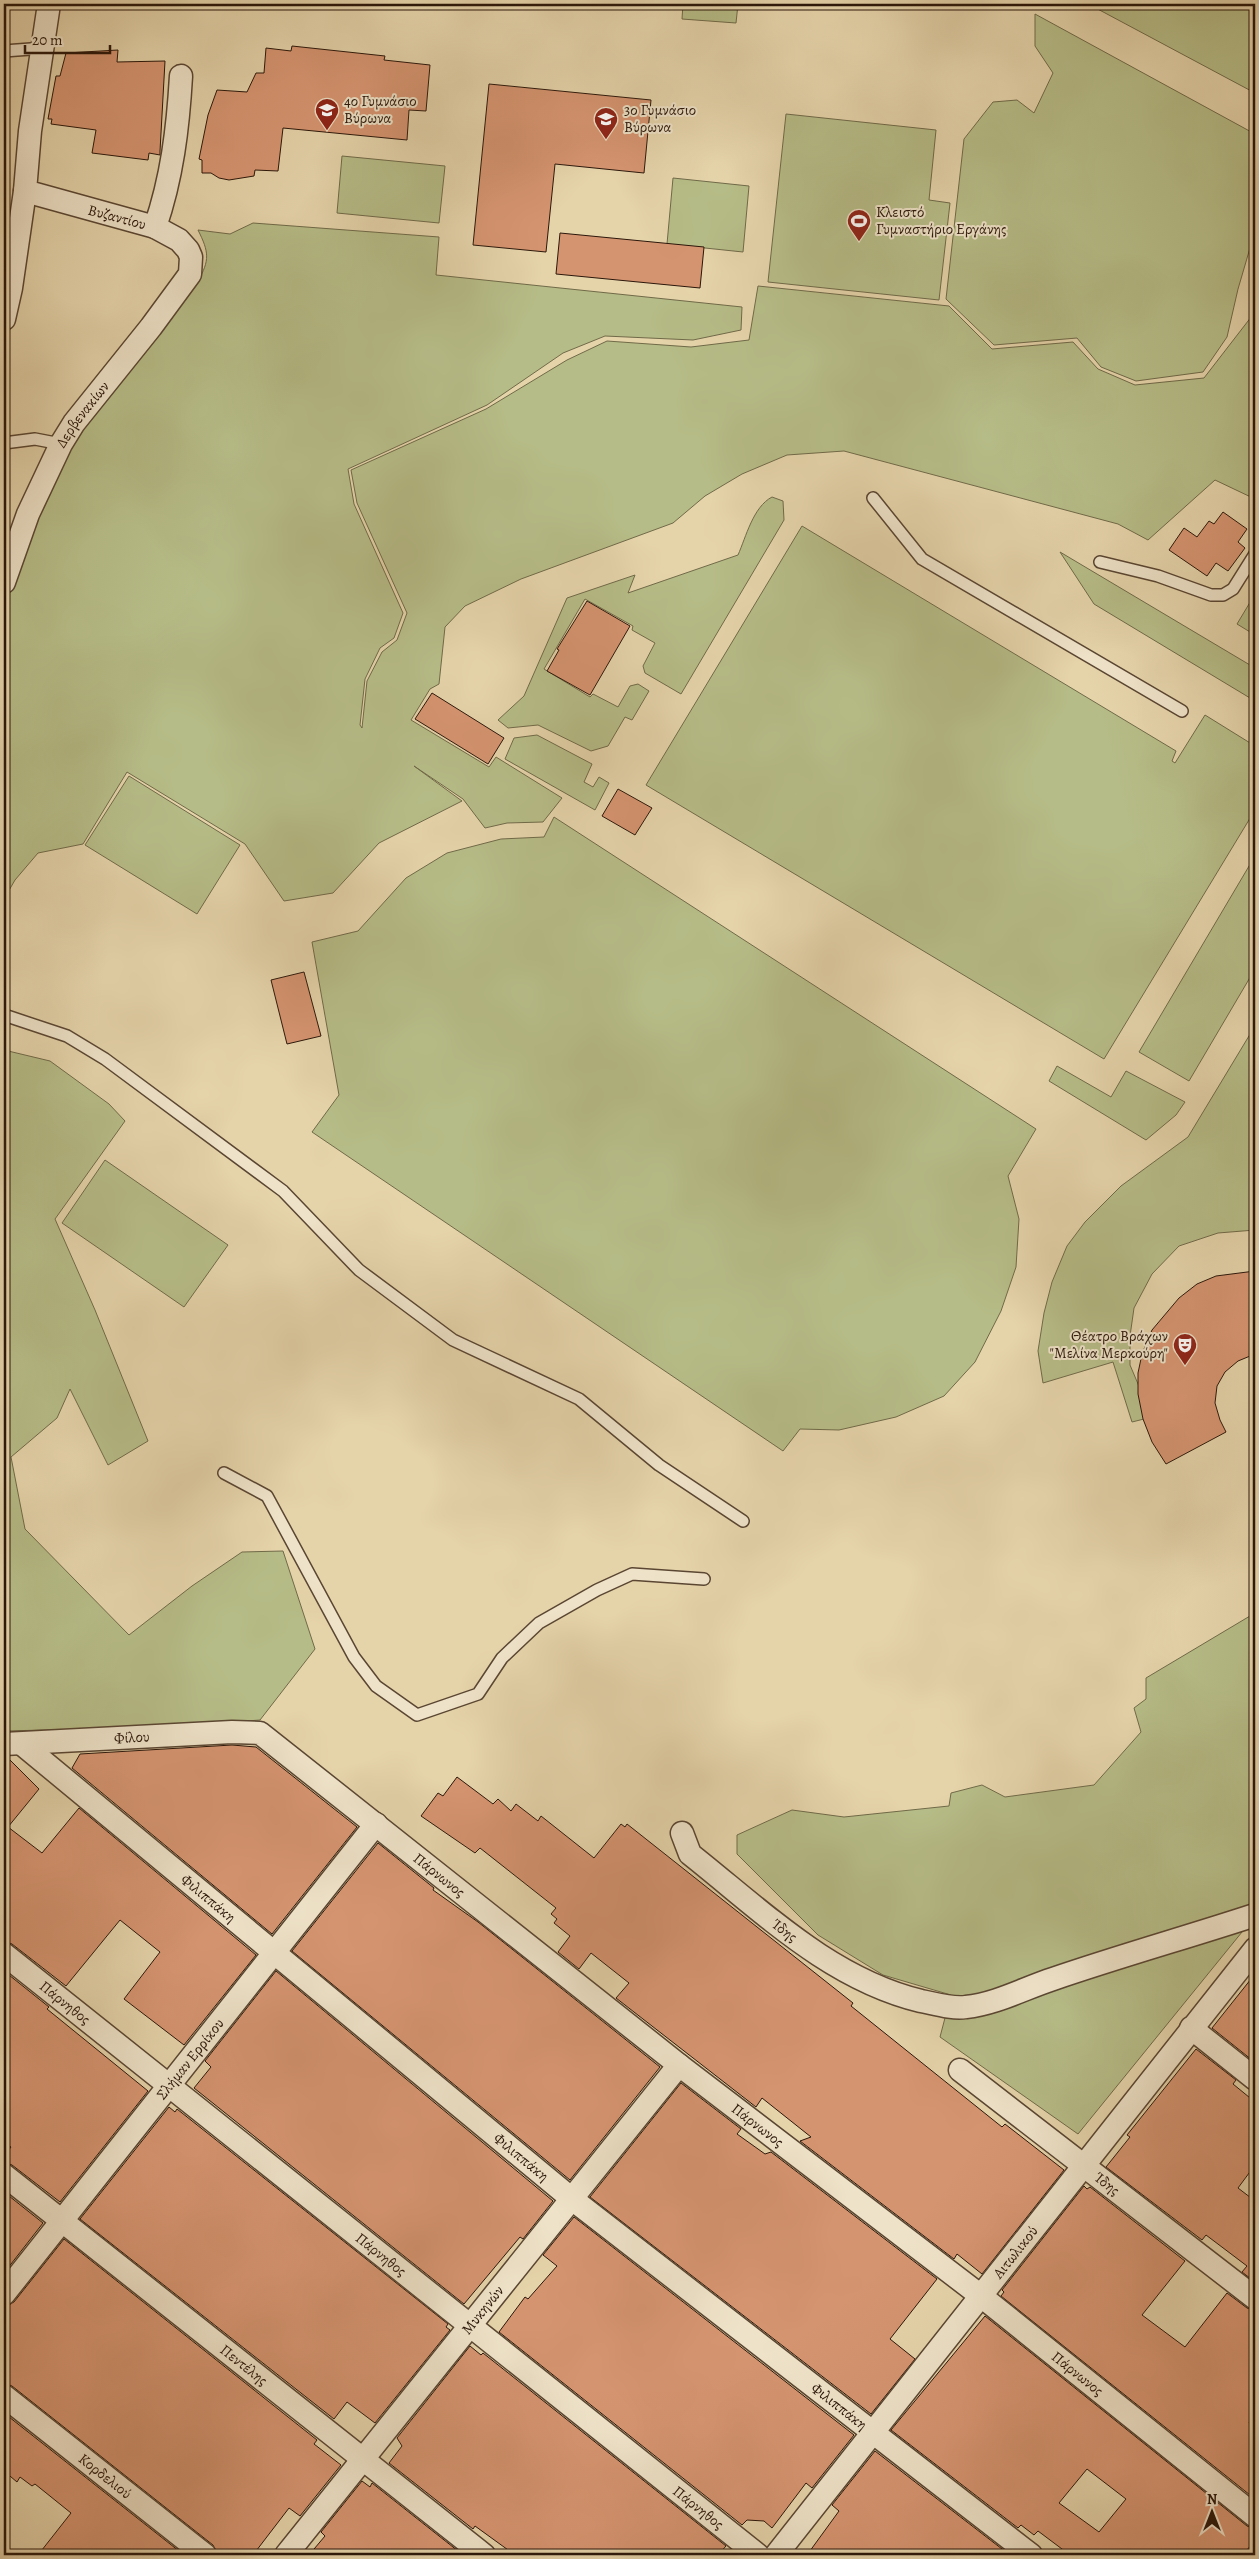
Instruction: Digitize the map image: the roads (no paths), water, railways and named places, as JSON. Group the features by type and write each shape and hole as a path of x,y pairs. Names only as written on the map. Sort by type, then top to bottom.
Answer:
{"street":[{"path":"4,319 11,288 25,191 30,132 50,4"},
{"path":"155,227 163,203 172,160 182,76"},
{"name":"Βυζαντίου","path":"25,191 155,227 179,240 188,250 191,265"},
{"name":"Δερβενακίων","path":"4,582 28,514 61,444 74,423 190,274 191,265"},
{"name":"Φίλου","path":"13,1744 232,1732 260,1733"},
{"name":"Πάρνωνος","path":"260,1733 678,2066 982,2296 1255,2516"},
{"name":"Φιλιππάκη","path":"13,1744 274,1952 572,2199 874,2431 1031,2555"},
{"name":"Σλήμαν Ερρίκου","path":"4,2294 376,1824"},
{"name":"Ίδης","path":"682,1832 690,1854 818,1955 851,1976 876,1987 900,1996 939,2005 966,2007 993,2001 1052,1979 1255,1915"},
{"name":"Αιτωλικού","path":"776,2555 1255,1949"},
{"name":"Πάρνηθος","path":"4,1954 758,2555"},
{"path":"1191,2028 1255,2079"},
{"name":"Μυκηνών","path":"286,2555 678,2066"},
{"name":"Ίδης","path":"960,2070 1255,2298"},
{"name":"Πεντέλης","path":"4,2174 484,2555"},
{"name":"Κορδελιού","path":"4,2396 205,2555"}],"lane":[{"path":"4,51 44,48"},
{"path":"4,443 35,439 61,444"},
{"path":"873,498 922,558 1182,712"},
{"path":"1100,562 1158,576 1211,594 1222,595 1233,589 1255,554"},
{"path":"4,1015 67,1036 105,1059 283,1191 359,1270 452,1340 579,1399 659,1465 743,1521"},
{"path":"224,1473 266,1496 354,1657 376,1686 416,1715 478,1694 502,1658 539,1623 597,1590 632,1574 704,1579"}],"place":[{"name":"4ο Γυμνάσιο Βύρωνα","path":"327,131"},
{"name":"3ο Γυμνάσιο Βύρωνα","path":"606,140"},
{"name":"Κλειστό Γυμναστήριο Εργάνης","path":"859,242"},
{"name":"Θέατρο Βράχων \"Μελίνα Μερκούρη\"","path":"1185,1366"}]}
